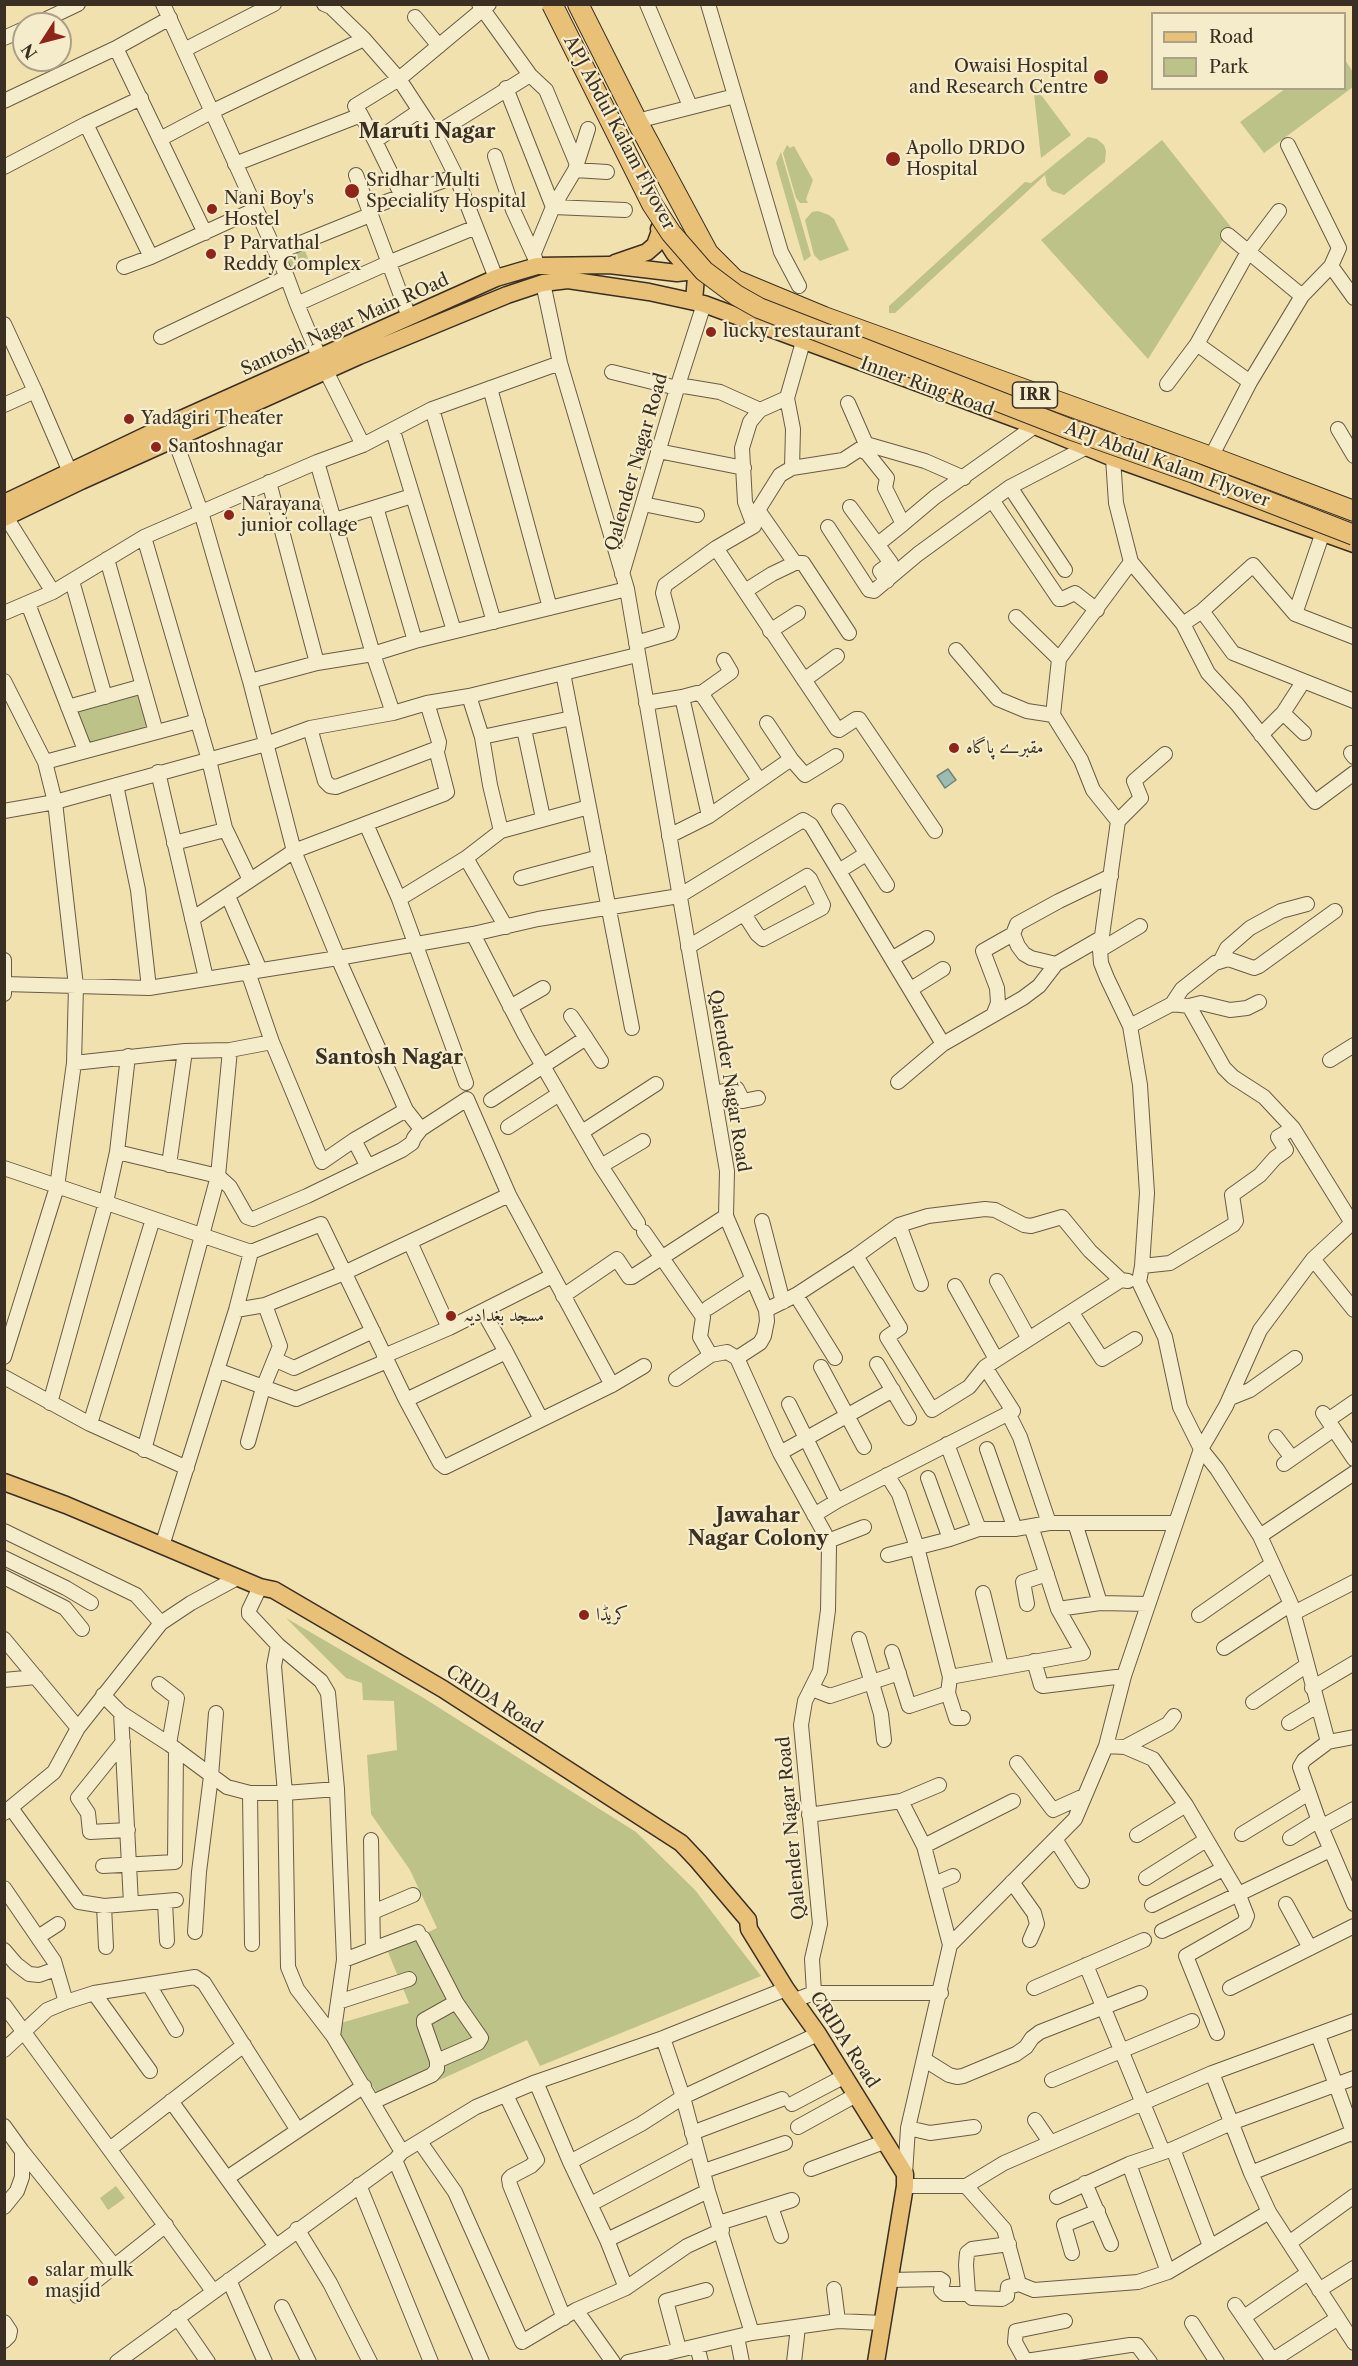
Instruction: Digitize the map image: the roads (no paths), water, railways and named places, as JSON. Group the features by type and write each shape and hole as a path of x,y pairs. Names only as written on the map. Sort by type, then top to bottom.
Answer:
{"highway":[{"name":"APJ Abdul Kalam Flyover","path":"552,4 652,204 670,233 705,271 736,295 759,308 1072,430 1194,473 1353,535"},
{"name":"Inner Ring Road","path":"578,4 637,121 708,253 735,280 798,289 1126,428 1350,505"}],"main road":[{"path":"543,4 649,214 675,254 696,277 699,303"},
{"path":"609,265 647,252 655,245 660,231"},
{"name":"Santosh Nagar Main ROad","path":"322,365 409,317 535,260 693,273 721,268"},
{"name":"Santosh Nagar Main ROad","path":"5,513 70,472 172,431 322,365 543,283 568,280 649,291 699,303"},
{"name":"Inner Ring Road","path":"699,303 1035,426 1113,458 1353,544"},
{"name":"Santosh Nagar Main ROad","path":"5,513 172,431"},
{"name":"CRIDA Road","path":"5,1482 66,1505 260,1587 268,1599 434,1697 695,1864 741,1926 749,1929 845,2076 905,2180"},
{"path":"876,2361 905,2180"}],"street":[{"path":"61,12 78,4"},
{"path":"163,4 288,277 322,365 363,445"},
{"path":"184,50 274,4"},
{"path":"647,4 690,106"},
{"path":"708,4 781,252 798,289"},
{"path":"330,5 399,79 435,134 456,176 496,278"},
{"path":"402,196 355,106 399,79 484,6 530,75 546,90 575,166"},
{"path":"415,17 439,46"},
{"path":"4,101 116,48 170,18"},
{"path":"160,139 213,111 364,39"},
{"path":"116,48 205,233"},
{"path":"435,134 530,75"},
{"path":"506,88 553,207"},
{"path":"637,121 735,96"},
{"path":"4,167 141,98"},
{"path":"375,141 419,111"},
{"path":"235,164 361,115"},
{"path":"86,124 151,257"},
{"path":"535,260 553,207 575,166 588,129"},
{"path":"1211,457 1250,382 1302,296 1331,266 1339,248 1288,145"},
{"path":"495,156 513,210 535,260"},
{"path":"575,166 607,172"},
{"path":"356,175 409,317"},
{"path":"276,253 402,196 456,176"},
{"path":"553,207 625,210"},
{"path":"124,267 256,209"},
{"path":"1167,384 1197,344 1248,252 1279,211"},
{"path":"297,304 476,227"},
{"path":"1228,235 1302,296"},
{"path":"1331,266 1353,298"},
{"path":"161,337 288,277"},
{"path":"543,283 560,363 622,574"},
{"name":"Qalender Nagar Road","path":"699,303 622,574 627,589 727,1171 726,1216 766,1310"},
{"path":"5,326 70,472"},
{"path":"792,468 793,429 787,398 804,342"},
{"path":"1197,344 1250,382"},
{"path":"4,613 53,592 144,537 317,462 363,445 432,410 560,363"},
{"path":"612,372 677,386 720,392 760,410"},
{"path":"490,388 550,608"},
{"path":"4,405 35,391"},
{"path":"754,526 746,502 742,448 750,422 760,410 787,398"},
{"path":"848,403 867,453 887,478 885,489 903,524"},
{"path":"432,410 494,622"},
{"path":"878,544 935,497 1035,426"},
{"path":"1126,428 1113,458 1116,503 1131,562 1183,624 1208,673 1315,802 1353,773"},
{"path":"1338,429 1353,456"},
{"path":"172,431 201,512 250,681 294,851 338,958 406,1110 421,1130"},
{"path":"393,431 454,631"},
{"path":"4,811 55,802 266,744 310,728 393,713 427,703 469,696 563,673 637,649 670,633 672,627 663,593 664,585 716,548 754,526 758,510 780,475 792,468 864,447 925,460 964,478"},
{"path":"828,527 871,591 874,591 918,554 1010,487 1087,447"},
{"path":"658,451 744,468"},
{"path":"317,462 373,654 393,713"},
{"path":"269,483 317,663"},
{"path":"1010,487 1065,570"},
{"path":"335,520 412,496"},
{"path":"992,500 1059,599 1075,593 1097,610"},
{"path":"643,504 697,515"},
{"path":"376,507 415,641"},
{"path":"850,507 891,563 880,571 886,581"},
{"path":"758,510 795,563"},
{"path":"5,513 53,592"},
{"path":"1295,614 1323,532"},
{"path":"144,537 209,760 225,828 250,880"},
{"path":"716,548 837,729 840,730 858,718 935,831"},
{"path":"106,560 156,732"},
{"path":"1118,821 1094,790 1081,760 1053,715 1059,659 1131,562"},
{"path":"745,591 772,574 795,563 803,563 849,633"},
{"path":"1183,624 1202,611 1253,565 1295,614 1353,637"},
{"path":"72,581 105,697"},
{"path":"250,681 317,663 373,654 454,631 627,589"},
{"path":"28,604 85,750"},
{"path":"1202,611 1233,653 1353,701"},
{"path":"770,631 798,613"},
{"path":"1016,617 1059,659"},
{"path":"957,650 998,699 1027,711 1053,715"},
{"path":"804,680 837,656"},
{"path":"646,703 700,694 731,672 724,660"},
{"path":"563,673 632,1028"},
{"path":"4,681 45,762 55,802 76,986 74,1063 57,1187 4,1357"},
{"path":"1261,735 1283,713 1303,682"},
{"path":"68,707 143,686"},
{"path":"700,694 759,780"},
{"path":"469,696 482,737 501,831"},
{"path":"682,697 708,816"},
{"path":"192,920 294,851 447,792 436,749 439,742 427,703"},
{"path":"1283,713 1305,733"},
{"path":"482,737 572,718"},
{"path":"45,762 198,721"},
{"path":"767,723 803,774 808,776 836,756"},
{"path":"310,728 325,781 333,787 436,749"},
{"path":"524,729 543,818"},
{"path":"1165,754 1134,781 1141,798 1118,821 1101,944 1101,963 1130,1026 1140,1085 1147,1193 1139,1282 1165,1337 1180,1407 1201,1449 1217,1468 1260,1536 1292,1609 1328,1742"},
{"path":"669,836 708,816 791,759"},
{"path":"158,772 206,978"},
{"path":"116,784 138,890 149,988"},
{"path":"399,898 466,858 501,831 588,807"},
{"path":"839,811 887,885"},
{"path":"4,960 5,987 149,988 338,958 473,934 538,919 679,896 802,820 811,825 944,1044"},
{"path":"366,824 399,898 465,1083"},
{"path":"174,843 225,828"},
{"path":"839,871 866,854"},
{"path":"521,878 599,857"},
{"path":"466,858 506,927"},
{"path":"688,946 807,876 823,905 822,908 763,939 744,914"},
{"path":"994,1013 998,1003 998,988 983,951 1013,934 1017,924 1111,876"},
{"path":"228,896 254,971 272,1042 322,1162 354,1140 406,1110"},
{"path":"1130,1026 1172,1004 1182,989 1221,960 1227,948 1250,928 1281,911 1307,904"},
{"path":"1221,960 1235,961 1254,968 1259,966 1335,911"},
{"path":"898,1082 944,1044 1031,992 1056,964 1140,926"},
{"path":"473,934 542,1065 602,1166 661,1258 703,1317 700,1337 711,1355"},
{"path":"1013,934 1024,954 1056,964"},
{"path":"893,958 927,938"},
{"path":"911,989 943,969"},
{"path":"510,1007 543,988"},
{"path":"1172,1004 1189,1006 1201,1003 1230,1010 1247,1008 1259,1002"},
{"path":"951,1945 1075,1819 1106,1746 1124,1676 1201,1449 1230,1398 1260,1330 1313,1259 1352,1222 1293,1128 1264,1097 1233,1077 1224,1068 1189,1006"},
{"path":"572,1016 600,1061"},
{"path":"491,1100 586,1038"},
{"path":"74,1063 185,1051 230,1050 272,1042"},
{"path":"1330,1060 1353,1045"},
{"path":"144,1450 218,1176 230,1050"},
{"path":"169,1165 185,1051"},
{"path":"50,1403 106,1202 117,1152 128,1056"},
{"path":"582,1132 656,1084"},
{"path":"714,1093 736,1089 743,1101 758,1098"},
{"path":"507,1127 559,1094"},
{"path":"117,1152 218,1176 231,1187 247,1217 253,1219 307,1196 412,1143 421,1130 467,1099 509,1195 612,1385"},
{"path":"1142,1266 1170,1263 1233,1225 1236,1221 1232,1195 1260,1175 1275,1158 1286,1150 1278,1137 1293,1128"},
{"path":"354,1140 367,1165"},
{"path":"602,1166 643,1141"},
{"path":"4,1168 251,1252 321,1224 406,1400 440,1463 445,1467 612,1385 644,1366"},
{"path":"236,1310 264,1305 344,1273 509,1195"},
{"path":"676,1379 711,1355 727,1352 737,1358 760,1342 764,1336 767,1321 766,1310 790,1299 899,1225 928,1216 990,1209 1024,1225 1039,1226 1059,1216 1090,1251 1122,1280 1139,1282"},
{"path":"563,1296 617,1259 631,1277 726,1216"},
{"path":"90,1424 153,1219"},
{"path":"762,1221 790,1299 835,1358"},
{"path":"899,1225 921,1284"},
{"path":"410,1242 449,1328"},
{"path":"162,1546 236,1310 251,1252"},
{"path":"856,1256 900,1328 887,1336 932,1410 969,1387 991,1363 1122,1280"},
{"path":"1313,1259 1352,1305"},
{"path":"217,1370 289,1398 302,1398 552,1276"},
{"path":"708,1308 753,1279"},
{"path":"997,1281 1029,1340"},
{"path":"814,1515 1013,1410 956,1286"},
{"path":"248,1442 263,1388 276,1360 280,1342 264,1305"},
{"path":"483,1311 541,1419"},
{"path":"1072,1313 1102,1359 1134,1339"},
{"path":"276,1360 294,1368 373,1331"},
{"path":"406,1400 506,1352"},
{"name":"Qalender Nagar Road","path":"737,1358 780,1453 828,1541 830,1573 828,1610 820,1671 805,1701 801,1725 820,1913 812,1959 814,1993"},
{"path":"1230,1398 1250,1390 1295,1358"},
{"path":"877,1364 909,1418"},
{"path":"821,1367 864,1448"},
{"path":"4,1377 90,1424 187,1468"},
{"path":"780,1453 892,1390"},
{"path":"1276,1437 1288,1461 1328,1421 1353,1402"},
{"path":"789,1404 837,1501"},
{"path":"1008,1413 1020,1437 1049,1524"},
{"path":"1328,1421 1353,1459"},
{"path":"947,1444 979,1529"},
{"path":"987,1449 1015,1529"},
{"path":"1260,1536 1353,1473"},
{"path":"887,1475 899,1494 917,1547 950,1677 948,1693 956,1718 963,1718"},
{"path":"928,1478 950,1539"},
{"path":"888,1555 979,1529 1015,1529 1075,1523 1174,1523"},
{"path":"1075,1523 1100,1604"},
{"path":"950,1677 1083,1653 1058,1609 1031,1526"},
{"path":"828,1541 864,1527"},
{"path":"4,1531 136,1595 161,1623"},
{"path":"4,1558 66,1588 91,1603"},
{"path":"1199,1615 1272,1564"},
{"path":"1027,1604 1023,1582 1047,1574"},
{"path":"4,1577 65,1608 82,1629"},
{"path":"167,1941 170,1901 104,1906 79,1902 8,1810 54,1772 78,1728 161,1623 191,1603 237,1578"},
{"path":"1224,1648 1292,1609 1353,1582"},
{"path":"260,1587 249,1614 278,1645 325,1686 328,1693 337,1789 344,1960 333,2036"},
{"path":"983,1593 1001,1666"},
{"path":"1058,1609 1100,1604 1148,1604"},
{"path":"4,1639 78,1728"},
{"path":"859,1639 881,1713 884,1740"},
{"path":"278,1645 274,1666 285,1793 288,1967 297,1989 333,2036 373,2102 398,2156 482,2361"},
{"path":"892,1652 909,1706 948,1693"},
{"path":"1035,1661 1043,1686 1124,1676"},
{"path":"1312,1688 1353,1662"},
{"path":"1253,1702 1307,1665"},
{"path":"812,1689 830,1696 899,1672"},
{"path":"4,1680 36,1677"},
{"path":"103,1866 175,1863 172,1746 177,1698 159,1684"},
{"path":"103,1695 122,1713 172,1746 227,1787 250,1793 337,1789"},
{"path":"1289,1724 1317,1706"},
{"path":"122,1713 131,1903"},
{"path":"195,1932 216,1713"},
{"path":"1125,1747 1168,1724 1174,1716"},
{"path":"1353,1737 1328,1742 1302,1763 1301,1773 1330,1850 1348,1878 1353,1904"},
{"path":"123,1742 78,1798 88,1813 90,1832 128,1830"},
{"path":"1106,1746 1125,1747 1154,1759 1186,1805 1238,1893 1247,1916 1244,1923 1186,1956 1217,2033"},
{"path":"1017,1763 1053,1810 1084,1796"},
{"path":"809,1815 901,1801 939,1785"},
{"path":"250,1793 252,1944"},
{"path":"1242,1834 1309,1793"},
{"path":"901,1801 924,1846 951,1945 908,2128 905,2180 966,2186 1004,2163 1050,2142 1212,2073 1353,2021"},
{"path":"924,1846 1013,1801"},
{"path":"1137,1835 1186,1805"},
{"path":"1290,1838 1353,1809"},
{"path":"1055,1839 1082,1881"},
{"path":"371,1840 373,1949"},
{"path":"1146,1878 1206,1840"},
{"path":"1162,1931 1330,1850"},
{"path":"1152,1905 1223,1869"},
{"path":"934,1884 953,1876"},
{"path":"1012,1882 1034,1913 1037,1924 1030,1940"},
{"path":"4,1888 54,1960 66,2002"},
{"path":"373,1912 413,1895"},
{"path":"1286,1904 1310,1948"},
{"path":"104,1906 106,1947"},
{"path":"38,1937 58,1924"},
{"path":"1230,1988 1353,1926"},
{"path":"344,1960 421,1935 456,2002 481,2038 480,2041 437,2061"},
{"path":"1034,1988 1144,1941"},
{"path":"4,1950 28,1974 39,1975 56,1969"},
{"path":"1086,1965 1144,2103 1210,2246"},
{"path":"4,2050 47,2010 66,2002 94,1993 195,1977 200,1979 297,2129"},
{"path":"338,2002 409,1979"},
{"path":"149,1985 176,2030"},
{"path":"94,1993 150,2071"},
{"path":"117,2361 138,2355 177,2317 275,2245 398,2156 476,2107 536,2082 791,1994 941,1993"},
{"path":"925,2060 949,2075 963,2076 1016,2054 1040,2032 1140,1993"},
{"path":"373,2102 425,2080 437,2069 437,2061 424,2020 456,2002"},
{"path":"4,2005 111,2148 213,2291"},
{"path":"1052,2080 1192,2021"},
{"path":"570,2162 641,2124 683,2097 818,2034"},
{"path":"1251,2173 1353,2133 1317,2035"},
{"path":"663,2038 683,2097 708,2191 752,2333"},
{"path":"111,2148 244,2045"},
{"path":"1212,2073 1251,2173 1269,2212 1353,2341"},
{"path":"692,2133 787,2101 845,2076"},
{"path":"1057,2197 1129,2164 1168,2151 1231,2122 1353,2078"},
{"path":"536,2082 607,2240 626,2288"},
{"path":"227,2178 364,2086"},
{"path":"506,2095 537,2160 531,2166 512,2176 509,2179 510,2185 570,2314 613,2361"},
{"path":"798,2127 856,2095"},
{"path":"171,2101 275,2245"},
{"path":"1035,2120 1050,2142"},
{"path":"4,2126 21,2151 115,2267"},
{"path":"908,2128 930,2133 974,2127"},
{"path":"420,2142 455,2192 522,2342 570,2314 626,2288 687,2246 721,2227 771,2206 792,2200"},
{"path":"811,2169 884,2142"},
{"path":"704,2171 785,2143"},
{"path":"591,2204 696,2148"},
{"path":"4,2207 17,2191 22,2177 21,2151"},
{"path":"1129,2164 1168,2272"},
{"path":"1085,2183 1111,2244"},
{"path":"359,2185 431,2361"},
{"path":"966,2186 1002,2225 1019,2284"},
{"path":"607,2240 708,2191"},
{"path":"1289,2243 1353,2196"},
{"path":"771,2206 781,2236"},
{"path":"1072,2253 1064,2225 1098,2211"},
{"path":"890,2280 940,2279 942,2281 941,2290 945,2294 968,2294 972,2298 1002,2299 1007,2296 1008,2287 1019,2284 1034,2290 1138,2282 1168,2272 1269,2212"},
{"path":"77,2296 166,2225"},
{"path":"297,2229 330,2283 370,2361"},
{"path":"968,2294 966,2265 968,2253 972,2248 1009,2244"},
{"path":"1319,2290 1353,2268"},
{"path":"1244,2317 1308,2273"},
{"path":"229,2280 266,2361"},
{"path":"834,2289 838,2321"},
{"path":"679,2349 666,2301 706,2290"},
{"path":"1235,2305 1273,2361 1338,2318"},
{"path":"282,2307 309,2361"},
{"path":"177,2317 208,2361"},
{"path":"628,2361 752,2333 838,2321 883,2323"},
{"path":"1065,2321 1016,2331 1015,2342 1026,2361 1075,2358 1137,2345 1150,2361"},
{"path":"4,2322 10,2331 4,2341"},
{"path":"1192,2323 1217,2361"},
{"path":"794,2361 798,2327"},
{"path":"737,2337 742,2361"},
{"path":"697,2346 701,2361"}],"water":[{"path":"948,769 956,780 945,788 937,776"}],"place":[{"name":"Owaisi Hospital and Research Centre","path":"1101,77"},
{"name":"Apollo DRDO Hospital","path":"893,159"},
{"name":"Sridhar Multi Speciality Hospital","path":"352,191"},
{"name":"Nani Boy's Hostel","path":"212,209"},
{"name":"P Parvathal Reddy Complex","path":"211,254"},
{"name":"lucky restaurant","path":"711,332"},
{"name":"Yadagiri Theater","path":"129,419"},
{"name":"Santoshnagar","path":"156,447"},
{"name":"Narayana junior collage","path":"229,515"},
{"name":"مقبرے پاگاہ","path":"954,748"},
{"name":"مسجد بغدادیہ","path":"451,1316"},
{"name":"کریڈا","path":"584,1615"},
{"name":"salar mulk masjid","path":"33,2281"}],"district":[{"name":"Maruti Nagar","path":"427,132"},
{"name":"Santosh Nagar","path":"389,1058"},
{"name":"Jawahar Nagar Colony","path":"758,1528"}]}
